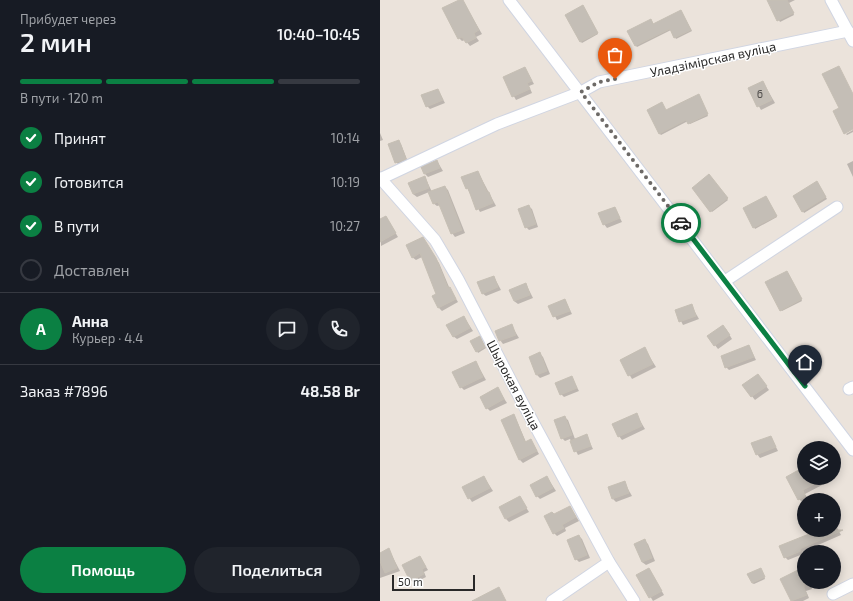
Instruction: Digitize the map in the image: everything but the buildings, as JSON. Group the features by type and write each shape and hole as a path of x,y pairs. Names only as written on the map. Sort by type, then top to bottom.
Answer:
{"street":[{"path":"509,0 581,92 853,450"},
{"path":"832,0 851,36"},
{"name":"Уладзімірская вуліца","path":"380,178 497,124 581,92 599,82 851,36"},
{"name":"Шырокая вуліца","path":"380,178 434,240 454,273 609,562 634,601"},
{"path":"725,281 837,207"},
{"path":"552,601 609,562"},
{"path":"833,594 853,584"}],"way so far":[{"path":"615,79 599,82 581,92 681,223"}],"route":[{"path":"681,223 805,386"}]}
